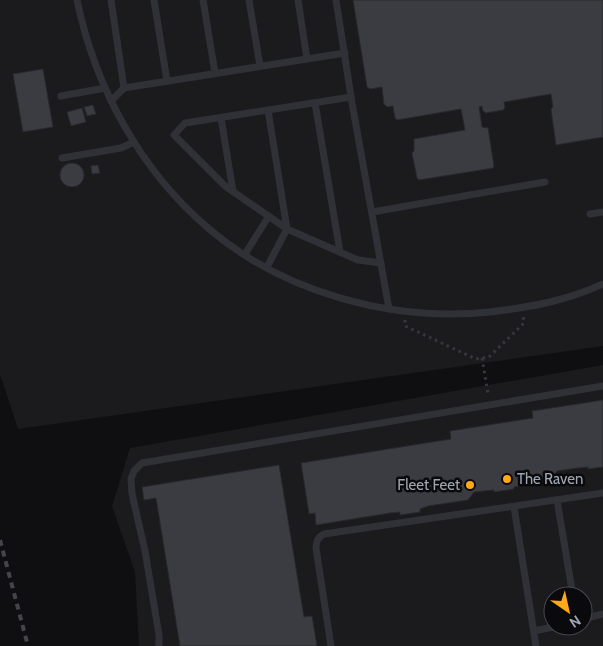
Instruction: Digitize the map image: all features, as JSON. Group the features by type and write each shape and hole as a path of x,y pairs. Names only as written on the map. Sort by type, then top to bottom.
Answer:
{"lane":[{"path":"77,0 94,64 111,101 134,142 161,178 194,215 209,229 267,267 308,287 360,304 406,312 432,314 459,314 522,308 564,300 603,284"},
{"path":"111,0 124,88"},
{"path":"154,0 167,81"},
{"path":"203,0 215,74"},
{"path":"250,0 260,66"},
{"path":"298,0 307,59"},
{"path":"336,0 351,97 389,309"},
{"path":"111,101 124,88 345,54"},
{"path":"61,96 105,88"},
{"path":"351,97 185,123 174,135 225,186 287,229 358,260 381,263"},
{"path":"314,103 340,252"},
{"path":"267,267 287,229 268,110"},
{"path":"221,118 233,191"},
{"path":"62,158 121,148 134,142"},
{"path":"372,212 545,182"},
{"path":"590,214 603,212"},
{"path":"245,254 269,216"},
{"path":"158,646 160,635 146,551 132,494 131,479 134,471 142,463 603,386"},
{"path":"331,646 316,548 320,536 603,493"},
{"path":"557,500 571,586"},
{"path":"514,507 536,646"},
{"path":"534,631 543,629"}],"path":[{"path":"406,312 405,326 476,359 489,357 524,322 522,308"},
{"path":"482,358 490,404"}],"shaded area":[{"path":"0,0 603,0 603,346 18,429 0,374"},
{"path":"603,365 603,646 139,646 135,572 112,506 130,448"}],"building":[{"path":"353,0 603,0 603,137 556,145 551,94 504,102 505,108 503,110 486,113 483,111 482,106 479,107 482,127 488,128 493,168 419,180 412,153 414,151 414,139 465,130 461,109 397,120 395,118 393,106 387,107 384,104 382,87 370,89 367,87"},
{"path":"43,69 53,127 23,132 13,74"},
{"path":"93,105 96,114 87,116 84,107"},
{"path":"82,108 86,122 71,126 67,112"},
{"path":"72,163 77,164 83,170 83,180 77,186 72,187 67,186 61,180 60,175 61,170 67,164"},
{"path":"98,165 100,173 92,174 91,166"},
{"path":"603,400 603,467 557,471 551,480 522,484 514,487 514,489 474,492 468,500 428,506 420,509 420,512 400,515 400,512 390,513 316,525 315,513 309,514 301,463 451,439 450,431 533,418 532,411"},
{"path":"279,465 304,617 312,616 317,646 180,646 156,498 144,500 142,487"}],"railway":[{"path":"0,540 28,646"}],"place":[{"name":"The Raven","path":"507,479"},
{"name":"Fleet Feet","path":"470,485"}]}
